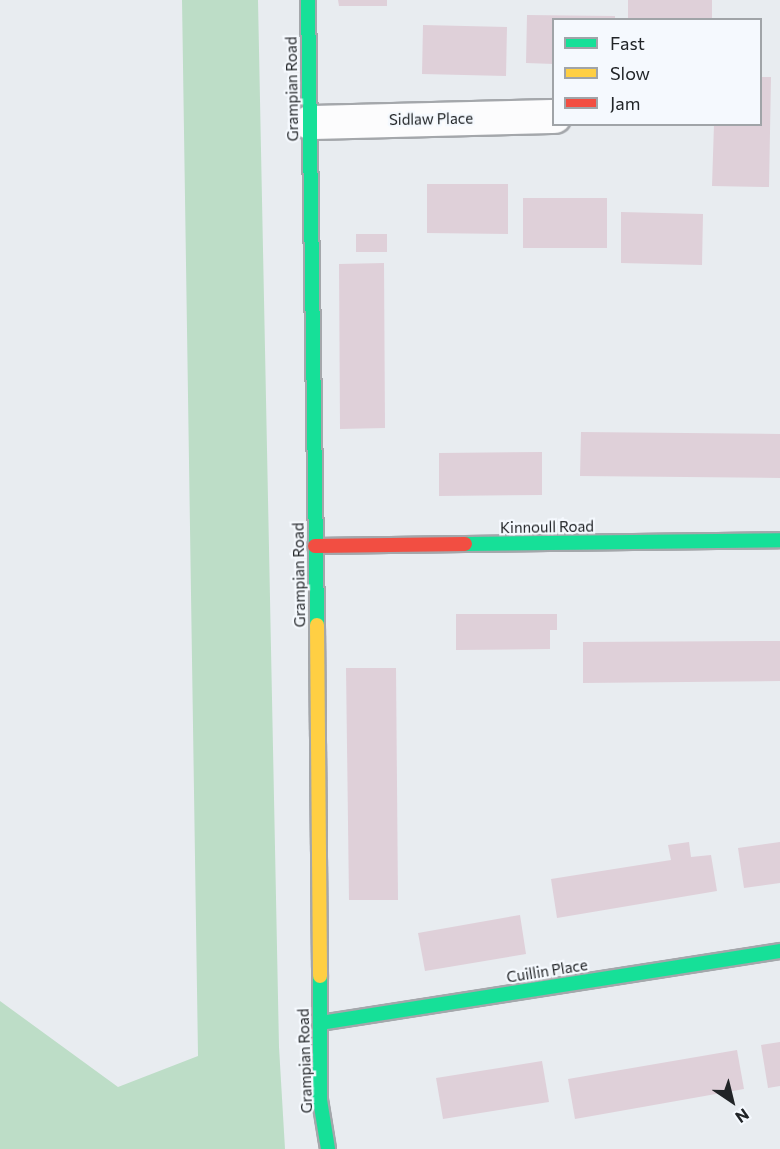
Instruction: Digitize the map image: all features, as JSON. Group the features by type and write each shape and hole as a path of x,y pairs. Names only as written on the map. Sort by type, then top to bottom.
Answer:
{"street":[{"name":"Grampian Road","path":"308,0 320,1100 328,1149"},
{"name":"Sidlaw Place","path":"309,122 552,116"},
{"name":"Kinnoull Road","path":"315,546 780,540"},
{"name":"Cuillin Place","path":"320,1023 780,951"}],"green space":[{"path":"182,0 258,0 279,1047 285,1149 0,1149 0,1001 118,1087 198,1056"}],"building":[{"path":"338,0 387,0 387,6 339,6"},
{"path":"628,0 712,0 712,18 628,18"},
{"path":"527,15 615,16 615,18 552,18 552,64 526,63"},
{"path":"423,25 507,27 506,76 422,74"},
{"path":"762,77 771,77 769,187 712,186 714,126 762,126"},
{"path":"427,184 508,184 508,234 427,233"},
{"path":"523,198 607,198 607,248 523,248"},
{"path":"621,212 703,214 702,265 621,263"},
{"path":"356,234 387,234 387,252 356,252"},
{"path":"384,263 385,428 340,429 339,264"},
{"path":"581,432 780,434 780,478 580,476"},
{"path":"542,452 542,495 439,496 439,453"},
{"path":"456,614 557,614 557,630 550,630 550,649 456,650"},
{"path":"780,641 780,681 583,683 583,642"},
{"path":"346,668 396,668 398,900 349,900"},
{"path":"689,842 691,857 711,855 717,891 557,918 551,879 671,860 668,845"},
{"path":"780,842 780,883 744,888 738,848"},
{"path":"520,915 526,954 425,971 418,933"},
{"path":"780,1042 780,1086 768,1088 761,1045"},
{"path":"737,1050 744,1089 575,1119 568,1079"},
{"path":"542,1061 549,1102 443,1119 436,1078"}],"traffic: fast":[{"path":"308,0 317,625"},
{"path":"465,544 780,540"},
{"path":"320,1023 780,951"},
{"path":"320,976 320,1100 328,1149"}],"traffic: slow":[{"path":"317,625 320,976"}],"traffic: jam":[{"path":"315,546 465,544"}]}
